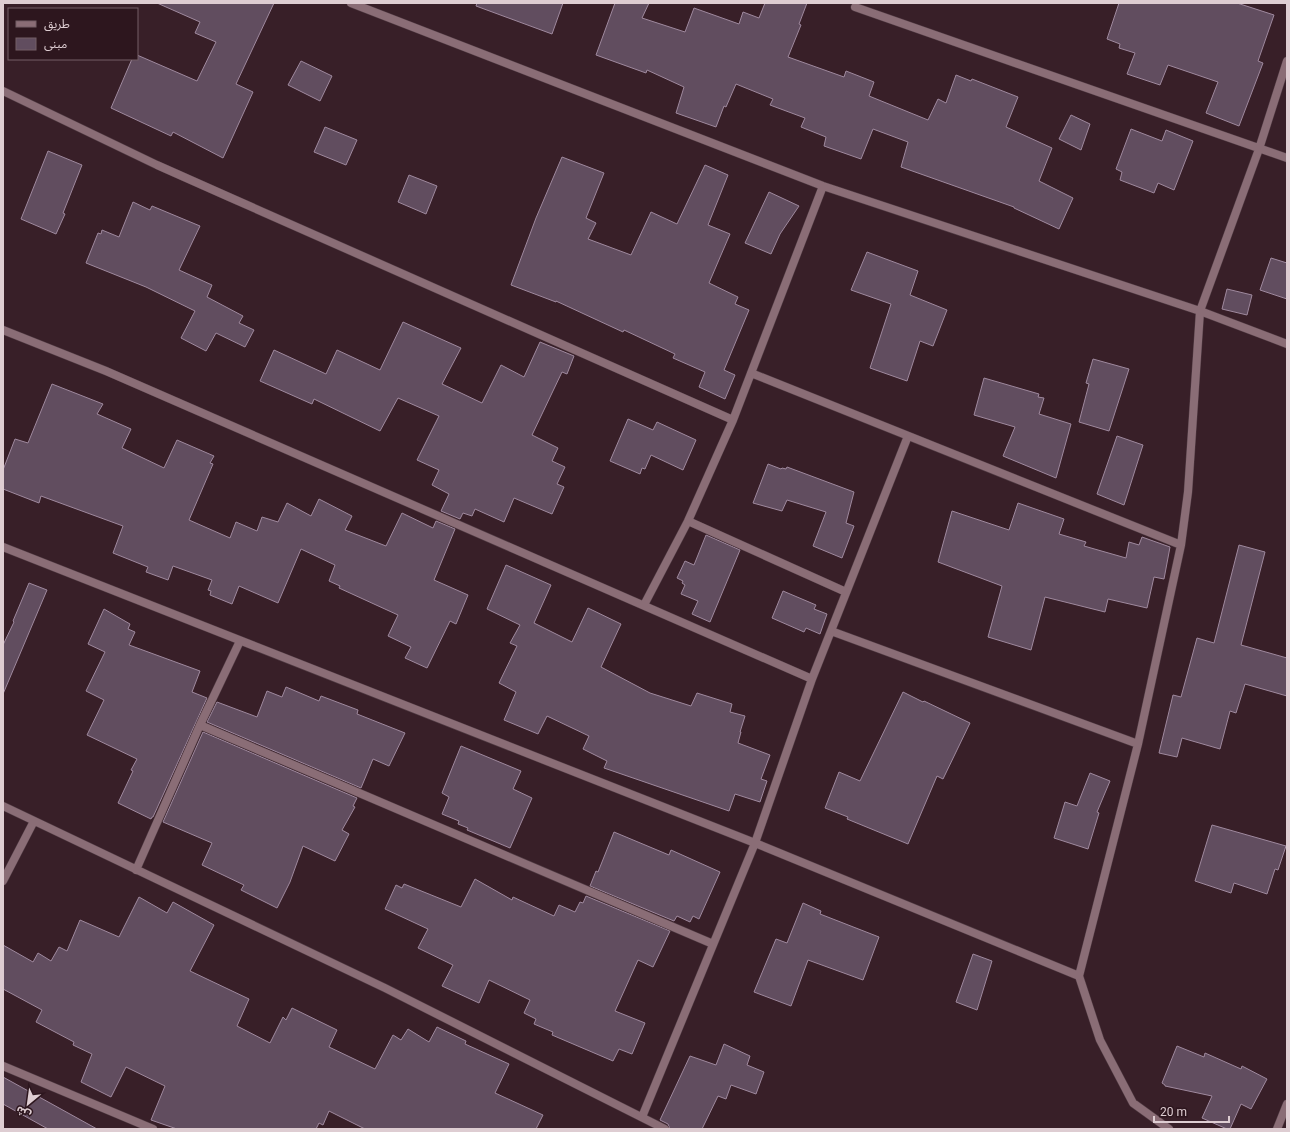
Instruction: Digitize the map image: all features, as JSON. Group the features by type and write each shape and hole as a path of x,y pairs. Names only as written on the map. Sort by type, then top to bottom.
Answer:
{"street":[{"path":"351,3 823,186 1200,311 1287,344"},
{"path":"855,7 1287,158"},
{"path":"1169,1129 1133,1102 1100,1040 1079,976 1138,744 1181,545 1188,492 1200,311 1259,149 1287,62"},
{"path":"3,91 221,194 733,420"},
{"path":"644,605 688,521 733,420 823,186"},
{"path":"3,330 106,371 812,679"},
{"path":"751,373 1181,545"},
{"path":"642,1117 755,843 812,679 908,436"},
{"path":"688,521 846,592"},
{"path":"3,547 755,843 1079,976"},
{"path":"831,631 1138,744"},
{"path":"136,870 200,725 240,641"},
{"path":"200,725 713,944"},
{"path":"3,806 385,988 665,1129"},
{"path":"3,881 34,821"},
{"path":"3,1066 153,1129"},
{"path":"1277,1129 1287,1104"}],"building":[{"path":"157,3 274,3 236,84 253,92 223,158 173,132 171,136 111,108 132,60 138,60 138,55 197,81 216,42 195,33 200,22"},
{"path":"477,3 563,3 552,34 476,6"},
{"path":"615,3 649,3 642,18 685,32 694,8 739,24 743,12 759,18 765,3 807,3 799,24 801,25 788,57 844,77 846,71 874,82 869,96 928,120 938,99 946,103 956,75 971,81 972,79 1018,97 1006,127 1052,148 1039,181 1073,198 1059,229 1014,207 901,167 908,142 873,129 861,159 824,146 826,137 801,127 805,118 770,105 773,99 736,84 726,107 724,106 716,127 676,113 684,87 647,70 646,73 596,55"},
{"path":"1119,3 1237,3 1274,15 1258,61 1263,63 1239,126 1206,113 1218,82 1168,65 1160,85 1127,74 1135,53 1119,48 1120,44 1107,39"},
{"path":"301,61 332,76 320,101 288,85"},
{"path":"1071,115 1090,124 1081,150 1059,139"},
{"path":"325,127 357,140 346,165 314,152"},
{"path":"1131,129 1162,141 1166,130 1193,141 1174,190 1158,183 1154,193 1120,180 1122,172 1116,169"},
{"path":"48,151 82,165 63,213 65,214 56,234 21,219"},
{"path":"562,157 604,173 586,218 596,223 588,239 631,255 651,212 677,224 705,165 728,175 708,225 730,234 709,283 738,297 735,304 749,310 724,370 735,375 725,399 699,387 705,372 673,358 675,354 556,301 511,285 536,218"},
{"path":"409,175 437,186 426,214 398,202"},
{"path":"769,192 799,206 780,234 771,254 745,243"},
{"path":"133,202 150,210 152,206 200,226 179,270 212,285 207,297 243,316 239,323 254,330 245,347 216,333 206,351 181,338 195,311 146,287 86,263 98,233 101,234 102,230 119,237"},
{"path":"867,252 918,271 910,295 947,310 933,346 920,341 907,381 870,368 891,304 851,290"},
{"path":"1271,258 1287,263 1287,299 1260,290"},
{"path":"1227,289 1252,295 1247,315 1222,309"},
{"path":"403,322 461,348 442,384 482,403 501,365 524,377 540,342 574,356 567,374 562,372 532,435 558,448 552,461 565,467 557,484 564,487 552,514 514,498 504,522 475,509 472,516 463,513 460,519 441,511 449,494 432,485 439,470 417,460 439,416 398,398 380,431 314,399 312,404 260,381 274,350 326,374 337,350 380,370"},
{"path":"1093,359 1129,369 1109,431 1079,422 1089,384 1086,383"},
{"path":"984,378 1039,394 1038,397 1044,398 1039,414 1071,424 1056,478 1003,456 1015,427 974,415"},
{"path":"52,384 103,404 97,414 131,429 122,448 164,468 177,440 214,456 210,463 213,464 189,520 230,538 236,522 257,531 262,517 278,522 287,503 311,516 319,499 352,516 345,530 386,546 402,513 433,528 436,521 455,529 434,580 468,595 456,624 450,621 427,668 405,658 411,647 388,636 398,615 339,588 340,586 329,581 335,565 301,549 278,603 239,586 232,604 210,595 211,591 208,590 212,580 173,566 168,580 146,572 148,567 113,553 123,526 41,496 39,503 3,489 3,470 15,439 28,443"},
{"path":"628,419 653,430 657,422 696,440 683,470 651,455 645,469 642,468 640,474 610,461"},
{"path":"1117,436 1143,445 1124,505 1097,494"},
{"path":"768,464 781,469 786,469 787,467 854,492 846,523 854,526 842,558 813,546 826,512 787,500 782,511 753,503"},
{"path":"1018,503 1064,519 1059,534 1086,542 1084,546 1126,558 1129,542 1139,545 1142,537 1170,547 1164,579 1154,577 1147,608 1108,599 1105,612 1045,597 1031,650 988,637 1002,586 938,562 952,511 1009,530"},
{"path":"706,535 740,550 710,622 692,614 698,601 681,594 685,585 682,583 683,581 677,578 685,561 694,565"},
{"path":"1239,545 1265,552 1241,645 1287,658 1287,696 1245,684 1236,713 1230,711 1220,749 1182,738 1177,757 1159,753 1173,695 1181,697 1197,638 1214,643"},
{"path":"506,565 551,585 534,623 572,642 588,608 621,624 601,667 650,693 691,706 697,693 732,704 730,712 745,716 738,743 770,755 761,779 767,781 760,802 735,794 729,811 604,768 607,761 583,749 589,736 547,716 538,734 504,720 516,692 499,683 517,646 510,643 520,625 487,609"},
{"path":"29,583 47,590 3,694 3,645 14,622 13,621"},
{"path":"783,591 816,605 814,609 827,614 820,634 806,628 804,632 772,618"},
{"path":"104,609 130,624 128,629 135,632 129,645 200,671 192,692 207,698 151,819 118,803 137,759 87,735 104,700 86,691 105,652 88,644"},
{"path":"286,687 319,701 321,696 358,710 357,714 405,733 389,766 373,759 361,788 207,722 217,702 257,717 267,691 282,697"},
{"path":"903,692 970,723 943,779 937,776 908,844 847,819 848,817 825,808 839,772 860,781"},
{"path":"203,732 357,798 353,806 355,807 342,830 349,834 335,861 303,846 290,882 277,908 241,890 244,885 202,865 212,843 163,822"},
{"path":"461,746 521,771 513,789 532,798 510,848 467,830 468,828 458,824 459,821 442,814 449,797 442,793"},
{"path":"1090,773 1110,781 1097,812 1099,813 1088,849 1054,838 1065,802 1077,806"},
{"path":"1212,825 1286,846 1278,870 1275,869 1267,894 1234,883 1231,893 1195,881"},
{"path":"614,832 669,855 671,850 720,872 699,919 693,916 690,922 677,916 674,921 590,886 596,871 598,872"},
{"path":"475,879 512,900 513,897 554,916 559,905 575,912 580,902 583,903 586,896 670,931 653,967 638,960 615,1011 645,1023 632,1054 619,1049 613,1061 552,1035 553,1032 534,1024 536,1019 524,1013 530,1000 489,980 479,1003 442,986 453,965 418,948 428,929 385,909 396,885 402,888 404,884 461,907"},
{"path":"139,897 167,913 173,902 214,925 190,971 249,999 237,1026 270,1043 283,1017 286,1020 292,1008 337,1030 329,1047 375,1069 393,1035 401,1040 408,1029 429,1042 437,1027 466,1041 465,1044 509,1064 495,1093 543,1115 536,1129 365,1129 329,1111 323,1125 319,1123 316,1129 177,1129 151,1120 165,1086 126,1067 111,1097 81,1082 92,1054 73,1045 74,1042 36,1022 42,1010 3,989 3,945 33,962 38,953 51,961 59,947 67,951 80,920 119,937"},
{"path":"803,903 821,911 820,914 879,937 863,980 808,960 791,1006 754,992 776,939 787,943"},
{"path":"973,954 992,961 977,1010 956,1002"},
{"path":"724,1044 750,1056 747,1065 764,1072 756,1094 731,1085 726,1099 718,1096 702,1129 670,1129 668,1124 660,1120 690,1056 716,1065"},
{"path":"1177,1046 1204,1057 1205,1053 1241,1069 1242,1066 1267,1079 1251,1109 1241,1104 1230,1129 1202,1118 1212,1096 1165,1086 1162,1083"},
{"path":"3,1077 97,1129 48,1129 3,1104"}]}
